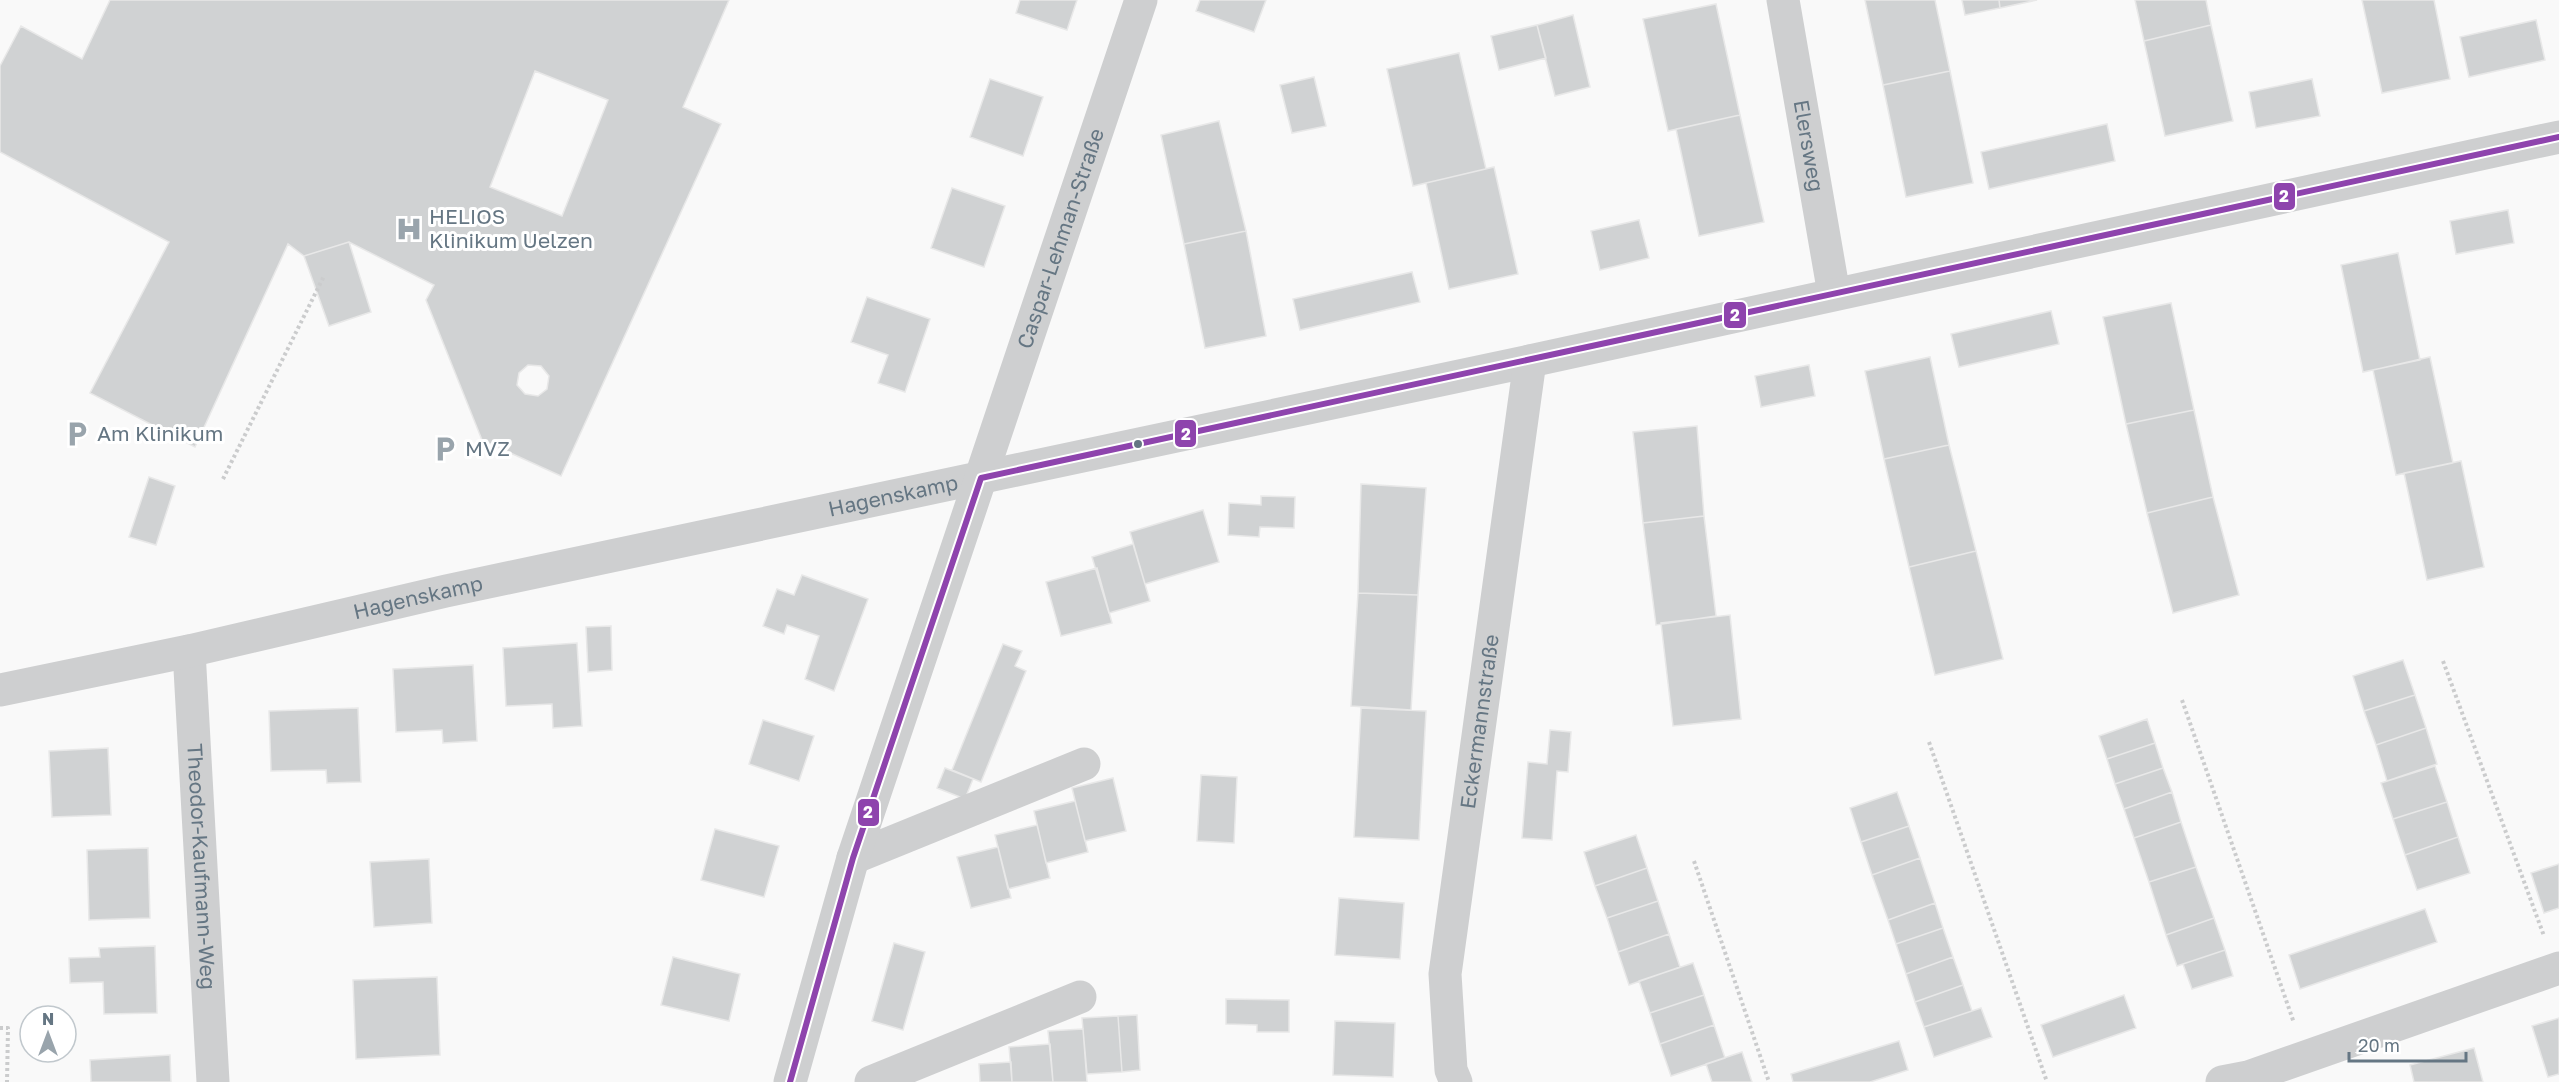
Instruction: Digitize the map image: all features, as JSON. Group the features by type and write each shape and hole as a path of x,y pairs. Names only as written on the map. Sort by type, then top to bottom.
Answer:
{"street":[{"name":"Caspar-Lehman-Straße","path":"790,1082 853,858 1141,0"},
{"name":"Elersweg","path":"1784,0 1834,294"},
{"name":"Hagenskamp","path":"0,690 189,651 446,591 1530,361 2559,137"},
{"name":"Eckermannstraße","path":"1456,1082 1451,1070 1445,974 1530,361"},
{"name":"Theodor-Kaufmann-Weg","path":"189,651 213,1082"},
{"path":"853,858 1084,764"},
{"path":"2222,1082 2248,1077 2558,969"},
{"path":"871,1082 1080,997"}],"path":[{"path":"223,479 324,276"},
{"path":"2443,661 2558,969"},
{"path":"2182,700 2306,1057"},
{"path":"1929,742 2047,1082"},
{"path":"1694,861 1769,1082"},
{"path":"0,1028 8,1028 8,1082"}],"building":[{"name":"HELIOS Klinikum Uelzen","path":"110,0 729,0 683,107 721,124 561,476 482,440 426,300 434,285 349,242 304,256 288,244 195,447 90,393 169,242 0,152 0,66 21,26 82,59","holes":["535,71 608,100 562,216 490,187","528,365 541,366 549,376 547,389 538,396 525,394 517,385 519,373"]},
{"path":"1020,0 1077,0 1067,30 1016,13"},
{"path":"1200,0 1266,0 1254,32 1196,11"},
{"path":"1865,0 1935,0 1950,71 1883,85"},
{"path":"1962,0 1999,0 2000,8 1965,15"},
{"path":"1999,0 2037,0 2000,8"},
{"path":"2135,0 2206,0 2211,25 2144,41"},
{"path":"2362,0 2434,0 2450,79 2382,93"},
{"path":"1716,4 1740,115 1668,131 1643,19"},
{"path":"1573,15 1590,87 1555,96 1537,25"},
{"path":"2536,20 2545,60 2469,77 2460,37"},
{"path":"1537,25 1546,58 1499,70 1491,36"},
{"path":"2211,25 2233,121 2165,136 2144,41"},
{"path":"1459,53 1486,169 1413,186 1387,69"},
{"path":"1950,71 1973,183 1906,197 1883,85"},
{"path":"1314,77 1326,126 1292,133 1280,85"},
{"path":"990,79 1043,97 1023,156 970,137"},
{"path":"2312,79 2320,116 2256,128 2249,92"},
{"path":"1740,115 1764,222 1699,236 1676,129"},
{"path":"1219,121 1246,231 1184,244 1161,135"},
{"path":"2107,124 2115,161 1989,189 1981,152"},
{"path":"1494,167 1518,274 1449,289 1426,183"},
{"path":"952,188 1005,206 984,267 931,248"},
{"path":"2508,210 2514,243 2456,254 2450,221"},
{"path":"1639,220 1649,258 1600,270 1591,231"},
{"path":"1246,231 1266,336 1205,348 1184,244"},
{"path":"349,242 371,312 329,326 304,256"},
{"path":"2398,253 2420,360 2363,372 2341,265"},
{"path":"1412,272 1420,302 1300,330 1293,299"},
{"path":"867,297 930,319 905,392 878,383 888,355 851,342"},
{"path":"2171,303 2194,410 2126,424 2103,317"},
{"path":"2051,311 2059,344 1959,367 1951,334"},
{"path":"1930,357 1949,445 1884,459 1865,371"},
{"path":"2430,357 2453,463 2396,475 2373,370"},
{"path":"1809,365 1815,396 1761,407 1755,376"},
{"path":"2194,410 2213,497 2147,513 2126,424"},
{"path":"1697,426 1704,516 1643,523 1633,432"},
{"path":"1949,445 1976,551 1909,567 1884,459"},
{"path":"2461,461 2484,567 2427,580 2404,473"},
{"path":"149,477 175,486 156,545 129,537"},
{"path":"1361,484 1426,488 1418,595 1358,593"},
{"path":"1261,496 1295,497 1294,528 1260,527 1259,537 1228,535 1229,503 1261,505"},
{"path":"2213,497 2239,595 2173,613 2147,513"},
{"path":"1203,510 1219,562 1145,584 1130,532"},
{"path":"1704,516 1716,616 1656,625 1643,523"},
{"path":"1133,544 1150,601 1109,613 1092,557"},
{"path":"1976,551 2003,659 1935,675 1909,567"},
{"path":"1097,568 1112,623 1061,636 1046,582"},
{"path":"802,575 868,599 834,691 805,679 819,636 787,625 784,634 763,626 777,589 794,595"},
{"path":"1358,593 1418,595 1411,710 1351,706"},
{"path":"1730,615 1741,719 1673,726 1661,623"},
{"path":"611,626 612,670 588,672 586,627"},
{"path":"577,643 582,726 553,728 552,704 506,706 503,648"},
{"path":"1003,644 1022,651 1015,666 1026,671 981,782 952,770"},
{"path":"2403,660 2415,695 2364,711 2353,676"},
{"path":"473,665 477,741 443,743 442,730 396,732 393,669"},
{"path":"2415,695 2426,728 2376,745 2364,711"},
{"path":"358,708 361,782 327,783 326,770 271,771 269,711"},
{"path":"1361,708 1426,711 1419,840 1354,837"},
{"path":"2147,719 2155,743 2107,759 2099,736"},
{"path":"763,720 814,736 799,781 749,764"},
{"path":"2426,728 2437,764 2387,781 2376,745"},
{"path":"1550,730 1571,732 1568,772 1557,771 1552,840 1522,838 1528,762 1547,764"},
{"path":"2155,743 2163,768 2115,784 2107,759"},
{"path":"108,748 111,815 52,817 49,751"},
{"path":"2435,766 2447,802 2393,819 2381,783"},
{"path":"945,768 973,779 965,799 937,788"},
{"path":"2163,768 2172,792 2124,809 2115,784"},
{"path":"1201,775 1237,777 1234,843 1197,841"},
{"path":"1113,778 1126,831 1085,841 1072,788"},
{"path":"1897,792 1909,826 1861,842 1850,808"},
{"path":"2172,792 2181,822 2134,838 2124,809"},
{"path":"1075,801 1088,852 1046,863 1034,811"},
{"path":"2447,802 2458,837 2405,855 2393,819"},
{"path":"2181,822 2196,867 2149,882 2134,838"},
{"path":"1037,825 1050,878 1008,889 995,835"},
{"path":"1909,826 1920,858 1872,875 1861,842"},
{"path":"715,829 779,846 764,897 701,880"},
{"path":"1636,835 1647,868 1595,886 1584,852"},
{"path":"2458,837 2470,873 2417,890 2405,855"},
{"path":"998,847 1011,898 971,908 957,857"},
{"path":"148,848 150,918 89,920 87,850"},
{"path":"1920,858 1935,903 1888,920 1872,875"},
{"path":"429,859 432,923 374,927 370,862"},
{"path":"2559,864 2559,908 2544,913 2531,873"},
{"path":"2196,867 2214,918 2166,935 2149,882"},
{"path":"1647,868 1658,901 1607,918 1595,886"},
{"path":"1339,898 1404,903 1400,959 1335,955"},
{"path":"1658,901 1669,934 1618,952 1607,918"},
{"path":"1935,903 1943,928 1896,944 1888,920"},
{"path":"2425,909 2437,942 2300,989 2289,955"},
{"path":"2214,918 2225,950 2177,966 2166,935"},
{"path":"1943,928 1953,957 1906,974 1896,944"},
{"path":"1669,934 1680,967 1629,985 1618,952"},
{"path":"894,943 925,952 903,1030 872,1021"},
{"path":"155,946 157,1013 104,1014 103,982 70,983 69,958 100,957 99,948"},
{"path":"2225,950 2233,976 2192,989 2183,964"},
{"path":"673,957 740,974 729,1021 661,1005"},
{"path":"1953,957 1963,985 1915,1002 1906,974"},
{"path":"1693,963 1704,995 1650,1013 1639,981"},
{"path":"437,977 440,1055 356,1059 353,980"},
{"path":"1963,985 1972,1011 1924,1027 1915,1002"},
{"path":"1704,995 1714,1025 1660,1044 1650,1013"},
{"path":"2124,995 2136,1028 2053,1057 2041,1025"},
{"path":"1226,999 1289,1000 1289,1032 1257,1032 1257,1025 1226,1024"},
{"path":"1981,1008 1992,1037 1934,1057 1924,1027"},
{"path":"1137,1015 1140,1070 1122,1072 1118,1016"},
{"path":"1118,1016 1122,1072 1087,1074 1082,1018"},
{"path":"2559,1018 2559,1074 2548,1077 2532,1026"},
{"path":"1335,1021 1395,1023 1393,1077 1333,1075"},
{"path":"1714,1025 1725,1058 1671,1076 1660,1044"},
{"path":"1083,1029 1087,1082 1053,1082 1048,1031"},
{"path":"1899,1041 1908,1070 1870,1082 1793,1082 1791,1074"},
{"path":"1050,1044 1053,1082 1012,1082 1009,1047"},
{"path":"2474,1048 2483,1082 2414,1082 2410,1065"},
{"path":"1742,1052 1752,1082 1712,1082 1706,1064"},
{"path":"170,1055 171,1082 91,1082 90,1060"},
{"path":"1011,1062 1012,1082 980,1082 979,1064"}],"transit line":[{"name":"2","path":"790,1082 853,858 981,478 2559,137"}],"place":[{"name":"HELIOS Klinikum Uelzen","path":"409,229"},
{"name":"Am Klinikum","path":"77,434"},
{"name":"MVZ","path":"445,449"}]}
